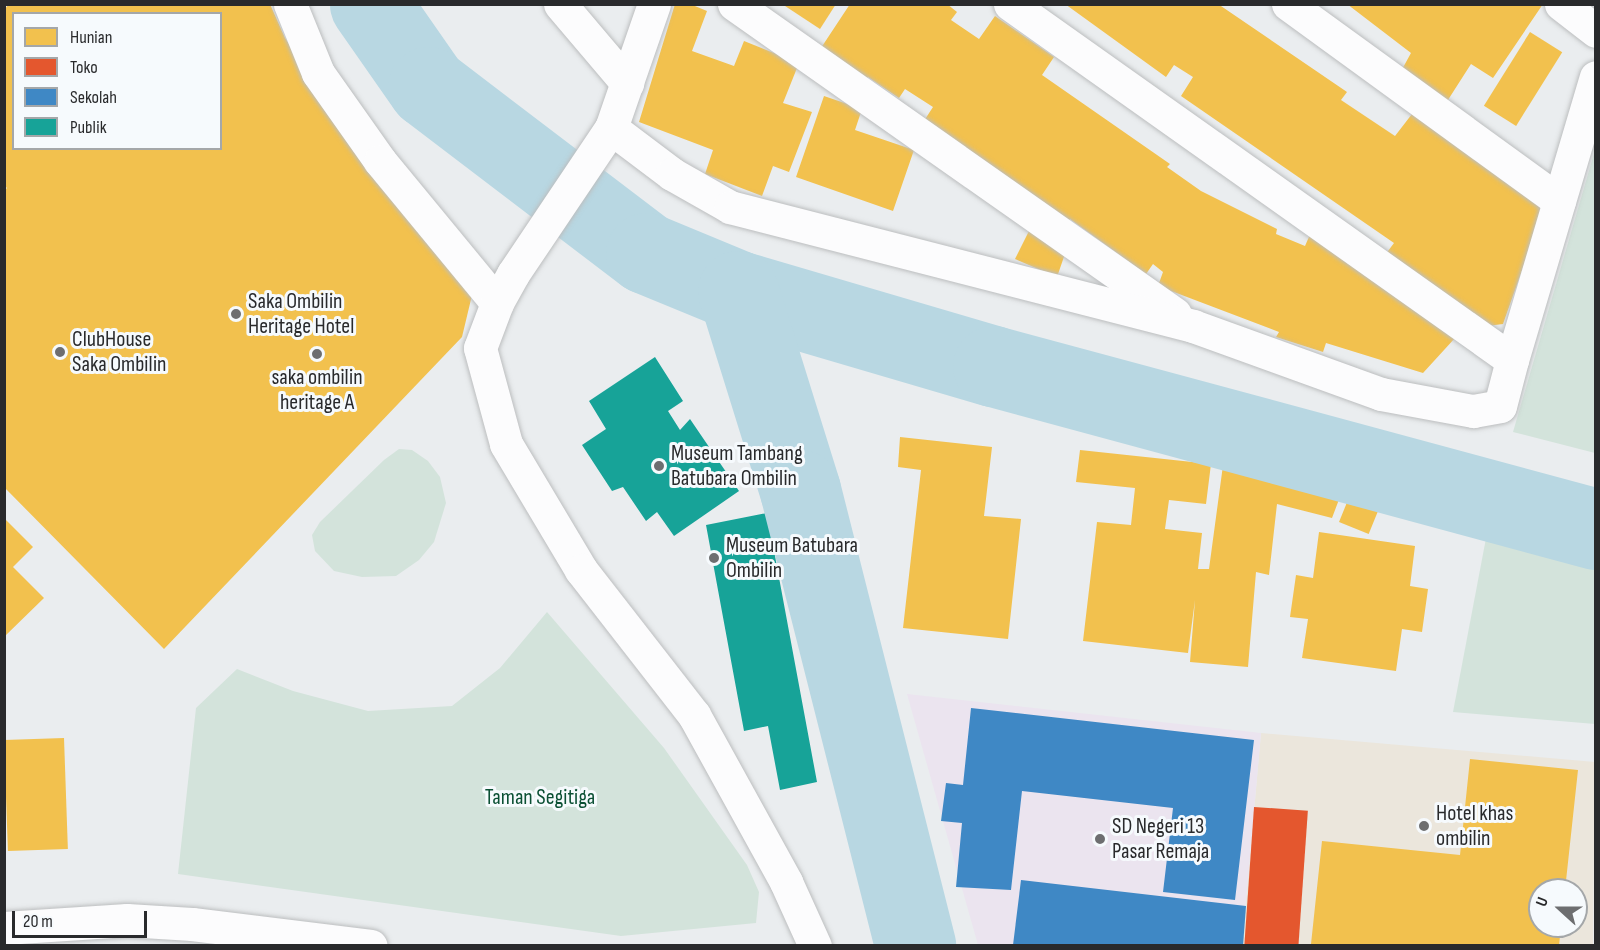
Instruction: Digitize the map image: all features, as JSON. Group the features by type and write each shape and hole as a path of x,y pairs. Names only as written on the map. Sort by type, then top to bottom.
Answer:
{"street":[{"path":"290,4 318,73 380,161 497,303"},
{"path":"560,4 627,83"},
{"path":"654,4 627,83 604,140 513,273 497,303 480,348 506,444 581,570 694,715 786,882 815,945"},
{"path":"734,4 1193,326"},
{"path":"1010,4 1512,360"},
{"path":"1288,4 1559,201"},
{"path":"1560,4 1596,31"},
{"path":"604,140 672,174 730,207 1193,326 1381,394 1473,411 1500,406 1596,77"},
{"path":"4,928 127,920 251,938 371,945"}],"shaded area":[{"name":"SD Negeri 13 Pasar Remaja","path":"907,694 1261,733 1242,945 978,945"},
{"name":"Hotel khas ombilin","path":"1261,733 1595,762 1593,945 1242,946"}],"green space":[{"path":"1595,150 1595,453 1513,432"},
{"path":"399,449 412,450 428,461 440,477 446,503 434,542 419,560 396,576 362,577 334,571 315,551 312,535 320,522 384,460"},
{"path":"1487,533 1595,567 1595,724 1453,712"},
{"name":"Taman Segitiga","path":"547,612 664,748 747,865 759,892 756,923 621,936 178,874 196,708 237,669 293,691 368,711 452,706 500,668"}],"building: Hunian":[{"name":"Saka Ombilin Heritage Hotel","path":"9,4 270,4 285,38 349,134 473,291 462,337 164,649 4,487 4,191 7,188 4,185 4,10"},
{"path":"675,4 690,4 707,11 692,51 734,66 744,41 799,63 783,103 812,112 789,172 773,166 762,196 705,174 713,150 639,122"},
{"path":"782,4 836,4 820,29"},
{"path":"850,4 947,4 957,12 951,20 979,39 995,16 1054,57 1042,75 1170,164 1167,167 1201,191 1277,229 1276,234 1305,246 1312,230 1455,338 1423,373 1326,343 1323,352 1276,337 1279,332 1158,286 1163,272 1153,264 1146,274 1070,219 1065,226 920,127 933,107 905,89 899,98 868,77 864,84 817,54"},
{"path":"1065,4 1218,4 1347,92 1341,100 1395,136 1412,114 1544,208 1503,324 1479,327 1382,259 1394,243 1181,96 1193,77 1174,65 1166,77"},
{"path":"1347,4 1543,4 1493,78 1471,64 1446,103 1400,73 1411,53"},
{"path":"1530,32 1562,52 1516,126 1484,106"},
{"path":"824,96 862,109 855,130 914,150 893,211 796,177"},
{"path":"1031,227 1068,245 1057,277 1015,259"},
{"path":"900,437 992,447 984,516 1021,519 1008,639 903,628 921,470 898,467"},
{"path":"1226,443 1346,481 1332,518 1277,504 1269,575 1256,572 1248,667 1190,662 1195,600 1188,653 1083,641 1097,522 1131,525 1135,488 1076,482 1080,450 1211,464 1206,504 1169,500 1165,529 1202,533 1198,569 1209,569"},
{"path":"1354,485 1384,497 1369,534 1339,522"},
{"path":"4,518 33,547 13,567 44,598 4,637"},
{"path":"1319,532 1415,546 1410,586 1428,589 1422,632 1402,629 1396,671 1302,658 1308,619 1290,617 1296,575 1313,578"},
{"path":"64,738 68,849 8,851 4,740"},
{"path":"1470,759 1578,770 1566,878 1528,878 1528,938 1560,938 1559,946 1311,944 1322,841 1460,855"}],"building: Toko":[{"path":"1254,807 1308,811 1298,946 1244,946"}],"building: Sekolah":[{"path":"971,708 1254,740 1235,900 1163,892 1173,808 1022,791 1011,890 956,887 962,823 941,821 946,783 963,785"},
{"path":"1021,880 1246,906 1243,946 1013,945"}],"building: Publik":[{"name":"Museum Tambang Batubara Ombilin","path":"655,357 683,401 668,411 680,430 690,419 739,491 674,536 657,512 646,521 623,487 612,491 582,445 606,429 589,401"},
{"path":"767,513 817,782 780,790 768,726 744,731 706,525"}],"waterway":[{"path":"370,4 428,87 646,253 738,291 993,366 1596,529"},
{"path":"738,291 800,490 915,946"}],"place":[{"name":"Saka Ombilin Heritage Hotel","path":"236,314"},
{"name":"ClubHouse Saka Ombilin","path":"60,352"},
{"name":"saka ombilin heritage A","path":"317,354"},
{"name":"Museum Tambang Batubara Ombilin","path":"659,466"},
{"name":"Museum Batubara Ombilin","path":"714,558"},
{"name":"Hotel khas ombilin","path":"1424,826"},
{"name":"SD Negeri 13 Pasar Remaja","path":"1100,839"}]}
